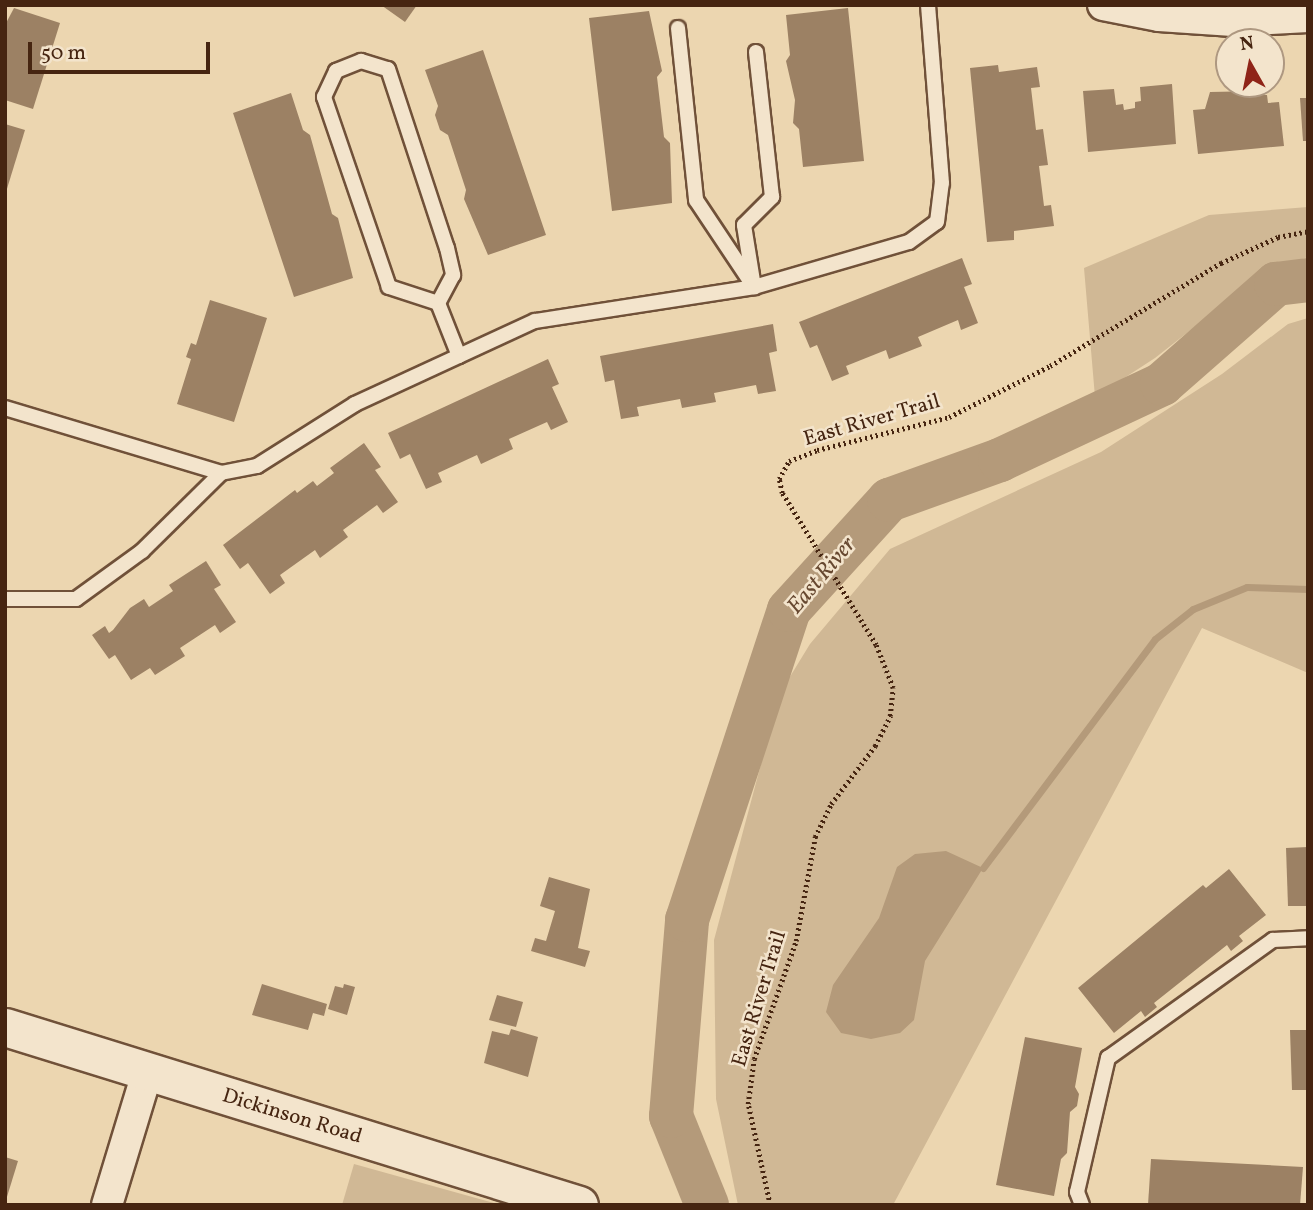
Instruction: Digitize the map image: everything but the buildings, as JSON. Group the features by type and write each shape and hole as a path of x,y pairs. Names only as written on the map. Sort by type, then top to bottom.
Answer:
{"street":[{"path":"1103,5 1158,16 1233,13 1308,17"},
{"name":"Dickinson Road","path":"5,1027 579,1205"},
{"path":"107,1205 147,1073"}],"lane":[{"path":"5,408 221,473 257,466 355,404 535,321 754,287 909,242 937,222 942,183 928,5"},
{"path":"678,28 696,200 754,287"},
{"path":"754,287 744,225 772,197 757,52"},
{"path":"438,303 389,287 324,97 337,71 361,61 388,69 447,248 453,275 438,303 459,356"},
{"path":"5,599 76,599 142,551 221,473"},
{"path":"1082,1205 1077,1192 1108,1058 1273,940 1308,938"}],"path":[{"name":"East River Trail","path":"770,1205 747,1104 754,1059 796,941 815,837 831,804 874,746 890,716 893,688 876,645 782,493 779,479 789,461 817,450 948,417 1050,366 1221,263 1278,237 1308,231"}],"shaded area":[{"path":"1308,207 1308,257 1284,265 1225,303 1155,358 1095,397 1084,268 1209,215"},
{"path":"1308,318 1308,673 1202,628 893,1205 738,1205 716,1099 714,940 780,693 810,644 890,549 1101,452 1222,374 1288,324"},
{"path":"946,851 983,868 925,961 914,1020 900,1033 871,1039 841,1033 826,1012 833,985 879,918 897,867 915,854"},
{"path":"354,1164 501,1205 342,1205"}],"waterway":[{"name":"East River","path":"707,1205 671,1116 687,920 789,610 889,500 1000,460 1162,384 1276,284 1308,280"},
{"path":"983,868 1155,639 1193,609 1247,587 1308,589"}]}
